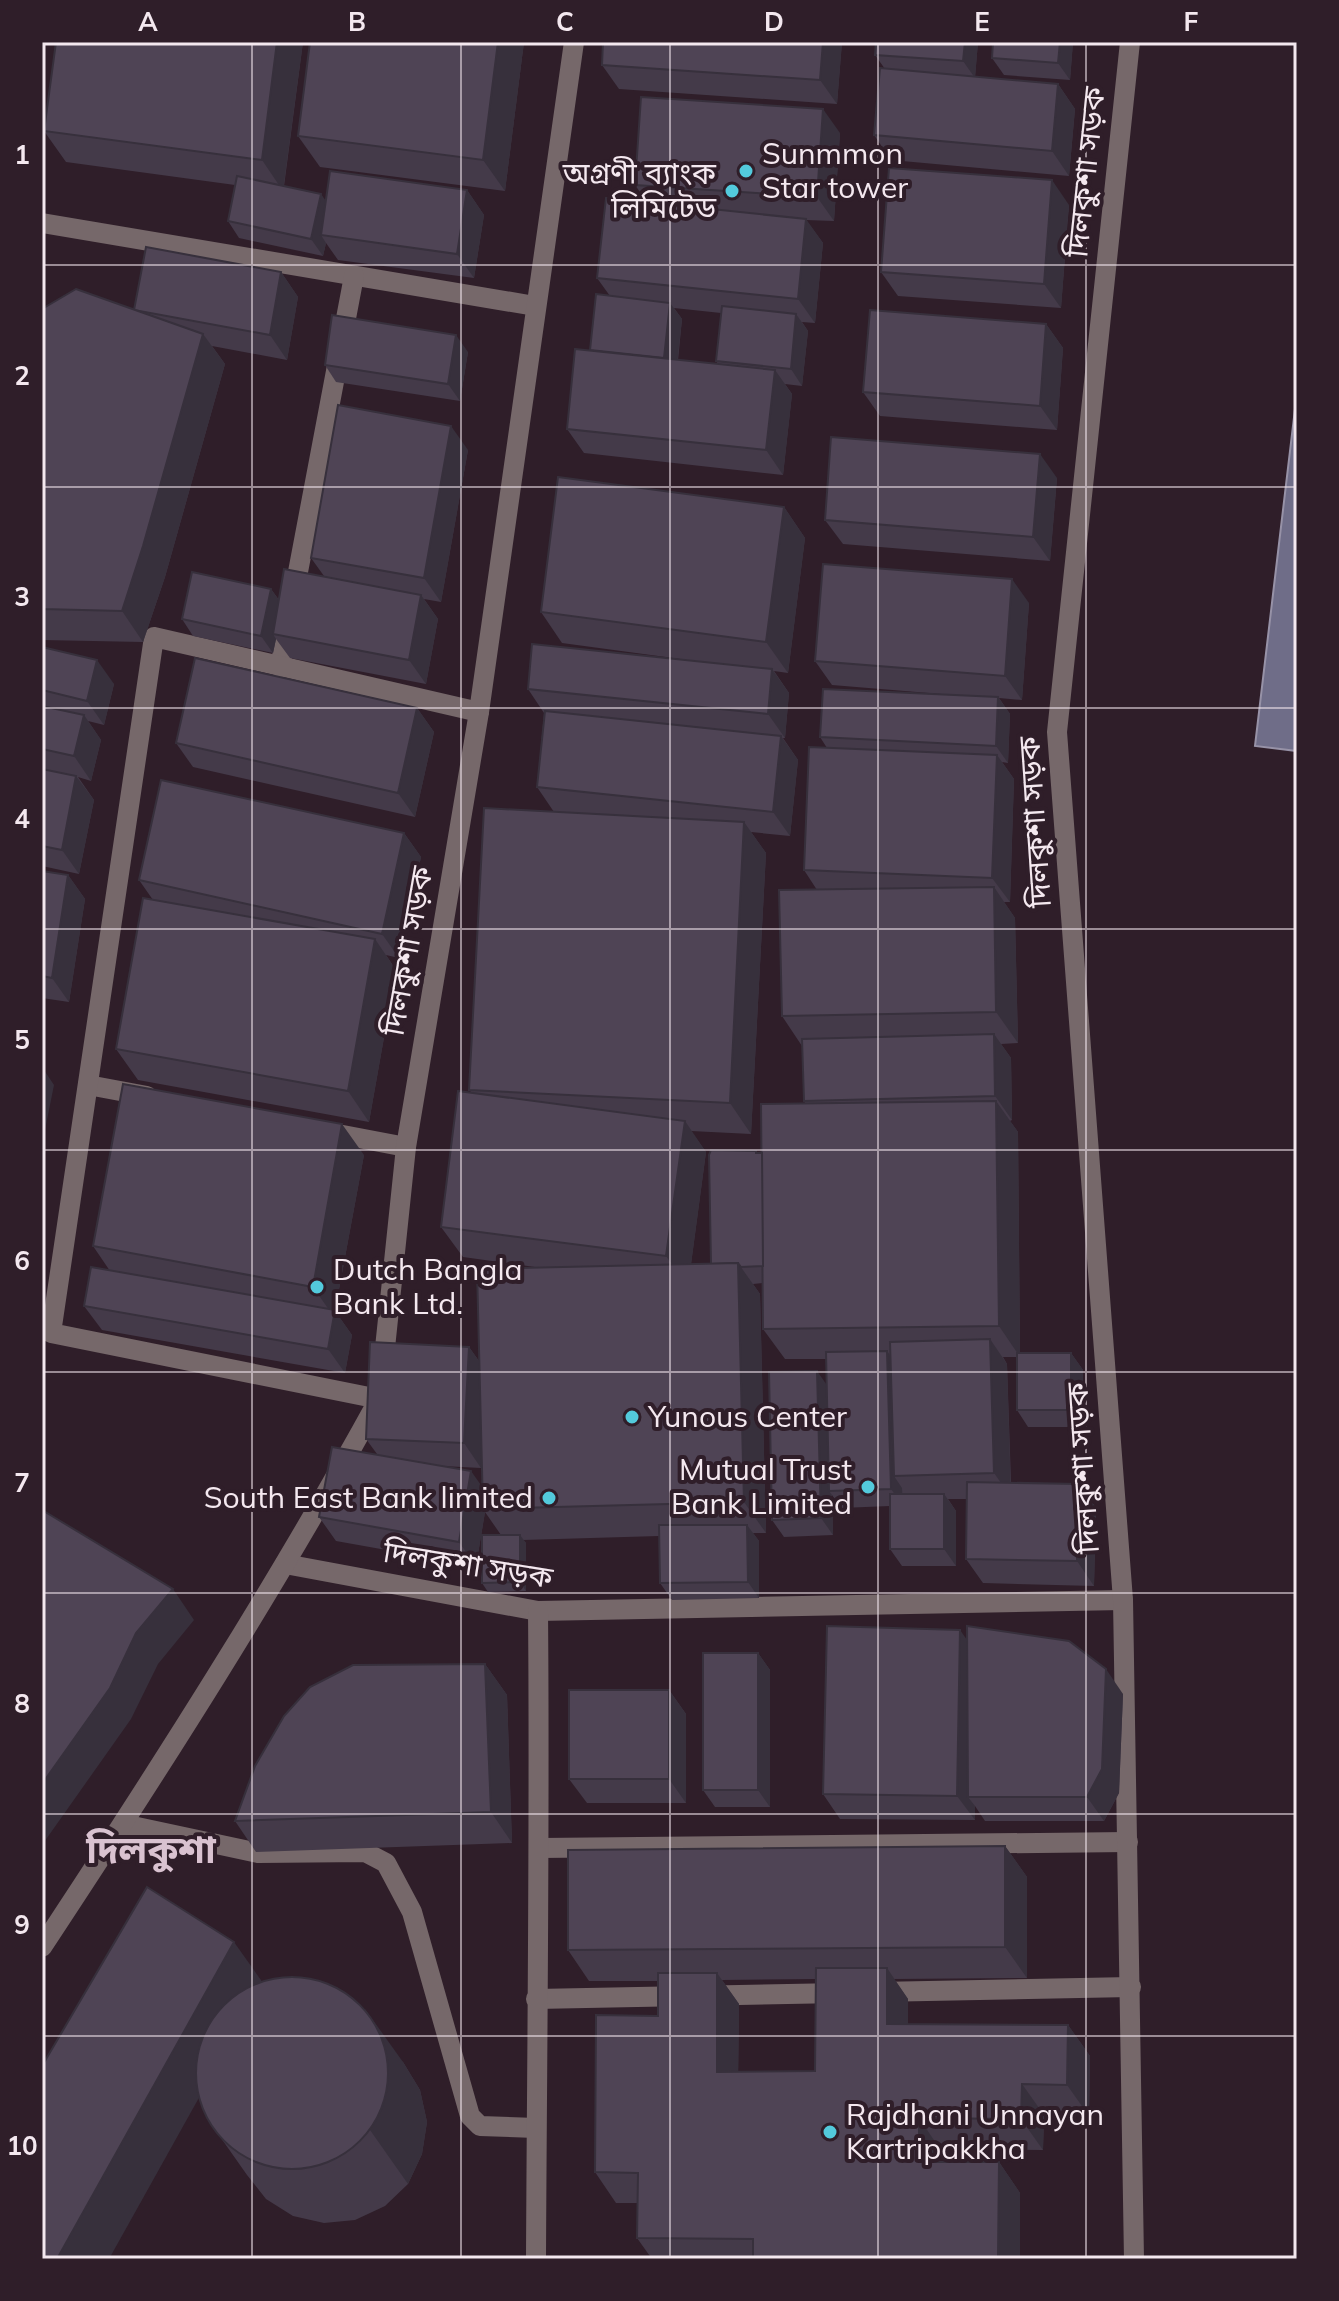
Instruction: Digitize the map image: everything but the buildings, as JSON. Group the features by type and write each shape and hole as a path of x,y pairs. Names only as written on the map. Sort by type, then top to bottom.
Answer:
{"street":[{"name":"দিলকুশা সড়ক","path":"42,1947 123,1824 285,1564 379,1399 406,1147 479,712 574,42"},
{"name":"দিলকুশা সড়ক","path":"1130,42 1057,732 1123,1600 1134,2259"},
{"path":"42,223 535,306"},
{"path":"280,667 354,276"},
{"path":"379,1399 51,1333 154,637 479,712"},
{"path":"88,1085 163,1100"},
{"path":"315,1129 406,1147"},
{"name":"দিলকুশা সড়ক","path":"285,1564 538,1611 1123,1600"},
{"path":"536,2259 536,1999 540,1848 538,1611"},
{"path":"123,1824 258,1853 365,1852 386,1863 412,1912 470,2116 480,2126 536,2128"},
{"path":"540,1848 1128,1842"},
{"path":"536,1999 1131,1987"}],"water":[{"path":"1297,392 1297,751 1255,746"}],"place":[{"name":"Sunmmon Star tower","path":"746,171"},
{"name":"অগ্রণী ব্যাংক লিমিটেড","path":"732,191"},
{"name":"Dutch Bangla Bank Ltd.","path":"317,1287"},
{"name":"Yunous Center","path":"632,1417"},
{"name":"Mutual Trust Bank Limited","path":"868,1487"},
{"name":"South East Bank limited","path":"549,1498"},
{"name":"Rajdhani Unnayan Kartripakkha","path":"830,2132"}],"district":[{"name":"দিলকুশা","path":"151,1850"}]}
